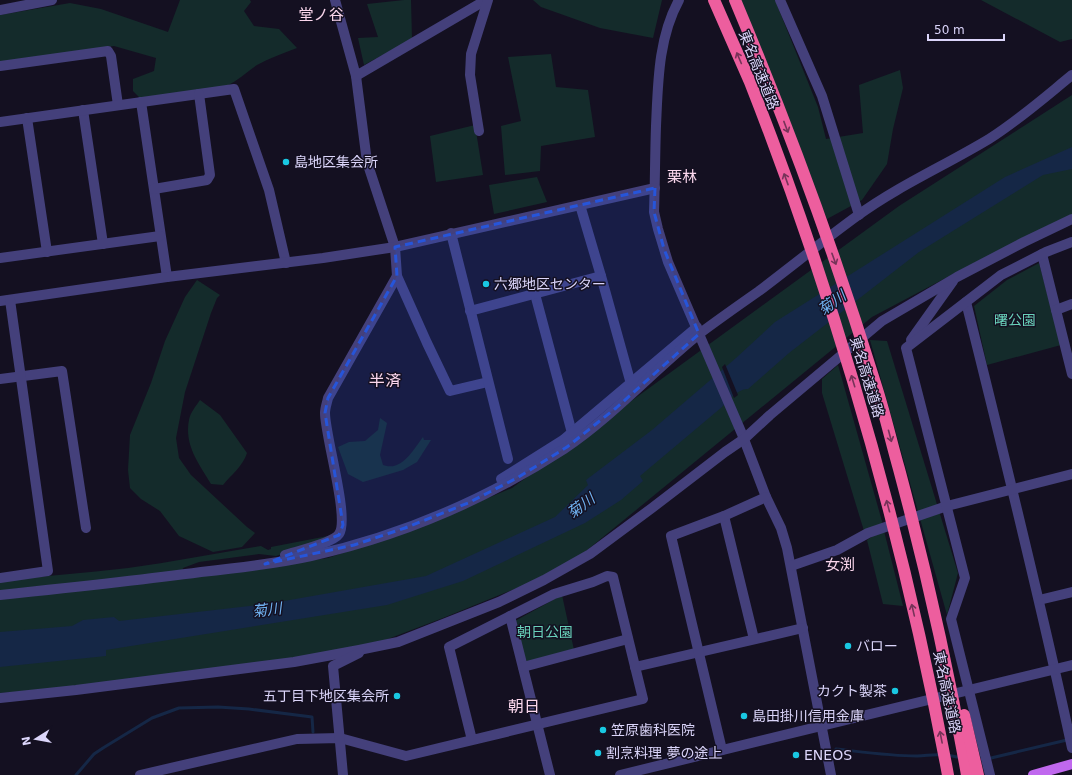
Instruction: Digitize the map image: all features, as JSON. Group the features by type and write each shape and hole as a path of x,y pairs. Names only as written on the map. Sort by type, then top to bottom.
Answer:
{"highway":[{"name":"東名高速道路","path":"714,0 749,82 799,216 856,391 898,544 920,637 948,775"},
{"name":"東名高速道路","path":"735,0 816,209 845,289 877,388 922,556 968,775"},
{"path":"922,556 943,628 978,775"}],"main road":[{"path":"1033,775 1072,764"}],"street":[{"path":"2,6 52,0"},
{"path":"335,0 356,76 368,162 395,247 397,276 450,391 488,382"},
{"path":"356,76 487,0"},
{"path":"479,131 470,75 471,54 487,0"},
{"path":"780,0 822,96 859,215"},
{"path":"676,2 666,33 658,79 654,212 664,249 743,437 766,497 781,528 791,566 831,775"},
{"path":"0,66 108,51 111,56 118,106"},
{"path":"487,493 497,482 563,440 631,384 699,333 761,290 859,215 892,193 991,137 1026,113 1072,75"},
{"path":"0,122 234,89 269,190 286,263"},
{"path":"154,188 207,180 210,175 199,94"},
{"path":"141,102 166,277"},
{"path":"83,110 103,244"},
{"path":"28,118 47,252"},
{"path":"0,578 48,571 21,376 5,301 166,277 286,263 395,247 451,233 655,188"},
{"path":"580,204 631,384"},
{"path":"0,698 76,690 294,662 369,648 404,639 499,602 544,580 590,554 725,452 882,321 957,277 1072,219"},
{"path":"451,233 508,459"},
{"path":"0,258 160,236"},
{"path":"906,348 1001,275 1042,254 1072,242"},
{"path":"1042,254 1072,374"},
{"path":"265,564 288,554 332,540 339,535 343,525 325,413 328,398 397,276"},
{"path":"470,311 601,276"},
{"path":"906,348 957,277"},
{"path":"535,294 572,433"},
{"path":"966,302 1039,600 1072,748"},
{"path":"1056,310 1072,304"},
{"path":"0,596 265,564 310,556 354,545 405,528 468,503 517,478 567,447 616,408 699,333"},
{"path":"906,348 965,578 951,619 990,775"},
{"path":"0,379 62,371 86,528"},
{"path":"791,566 837,550 868,533 947,506 1072,474"},
{"path":"722,750 671,536 724,516 766,497"},
{"path":"724,516 754,639"},
{"path":"140,775 175,771 297,739 340,738 406,756 643,699 612,577 607,576 554,594 449,647 472,740"},
{"path":"1039,600 1072,592"},
{"path":"510,616 550,775"},
{"path":"635,667 803,628"},
{"path":"523,667 628,639"},
{"path":"342,775 333,666 369,648"},
{"path":"620,775 1072,665"}],"highlighted area":[{"path":"655,188 654,212 664,249 699,334 616,408 567,447 517,478 468,503 405,528 354,545 265,564 339,535 343,525 325,413 328,398 397,276 395,247"}],"green space":[{"path":"180,0 250,0 251,2 244,11 254,26 279,29 297,48 257,65 226,86 140,98 133,91 133,79 154,71 156,58 114,46 0,62 0,15 70,3 101,9 168,32"},
{"path":"411,0 412,39 364,65 358,38 378,37 367,4"},
{"path":"533,0 662,0 653,38 600,28 541,7"},
{"path":"738,0 775,0 818,107 826,139 863,133 859,85 900,70 903,88 893,129 887,164 862,200 827,219"},
{"path":"981,0 1072,0 1072,39 1060,42"},
{"path":"551,54 556,87 588,90 595,137 541,146 540,171 505,175 501,126 521,121 508,57"},
{"path":"1072,95 1072,219 974,263 872,317 564,569 359,650 104,686 0,693 0,598 152,581 328,558 431,522 512,488 899,206"},
{"path":"475,125 483,175 436,182 430,136"},
{"path":"537,177 547,202 494,214 489,185"},
{"name":"曙公園","path":"1039,263 1061,345 987,365 974,306 1007,280"},
{"path":"197,280 220,295 217,298 211,313 185,392 176,438 179,458 191,475 255,533 242,547 213,552 179,536 160,511 141,499 130,488 128,470 130,435 151,383 165,341 185,297"},
{"path":"870,340 887,341 958,573 947,615"},
{"path":"838,365 883,525 864,531 822,393 822,379"},
{"path":"200,400 220,415 247,453 240,466 223,485 211,484 197,462 191,446 188,429 189,420 192,412"},
{"path":"380,418 387,423 380,455 383,465 390,466 401,463 423,437 424,440 431,440 417,462 403,470 363,482 348,474 338,447 349,442 365,441 378,430"},
{"path":"884,531 903,606 883,604 867,540"},
{"path":"333,535 320,542 276,556 259,554 199,562 183,568 182,572 0,591 0,581 128,568 261,546 268,550 271,549 271,547"},
{"name":"朝日公園","path":"562,595 574,650 526,663 515,621"}],"water":[{"name":"菊川","path":"1072,147 1072,169 1043,175 919,252 789,353 748,389 741,390 734,395 722,407 640,476 643,481 621,500 585,523 463,581 387,605 106,650 106,656 0,667 0,632 72,626 83,620 114,617 119,621 267,604 426,576 555,517 588,485 586,480 652,430 736,358 775,322 1005,177"}],"pier":[{"path":"725,364 738,395 734,398 722,367"}],"waterway":[{"path":"76,775 94,754 103,748 152,718 179,708 218,707 249,709 312,717 313,732"},
{"path":"991,758 1067,740"},
{"path":"836,749 876,754 917,756 942,755"},
{"path":"947,755 962,758"}],"place":[{"name":"島地区集会所","path":"286,162"},
{"name":"六郷地区センター","path":"486,284"},
{"name":"バロー","path":"848,646"},
{"name":"カクト製茶","path":"895,691"},
{"name":"五丁目下地区集会所","path":"397,696"},
{"name":"島田掛川信用金庫","path":"744,716"},
{"name":"笠原歯科医院","path":"603,730"},
{"name":"割烹料理 夢の途上","path":"598,753"},
{"name":"ENEOS","path":"796,755"}],"district":[{"name":"堂ノ谷","path":"321,15"},
{"name":"栗林","path":"682,177"},
{"name":"半済","path":"385,380"},
{"name":"女渕","path":"840,565"},
{"name":"朝日","path":"524,706"}]}
